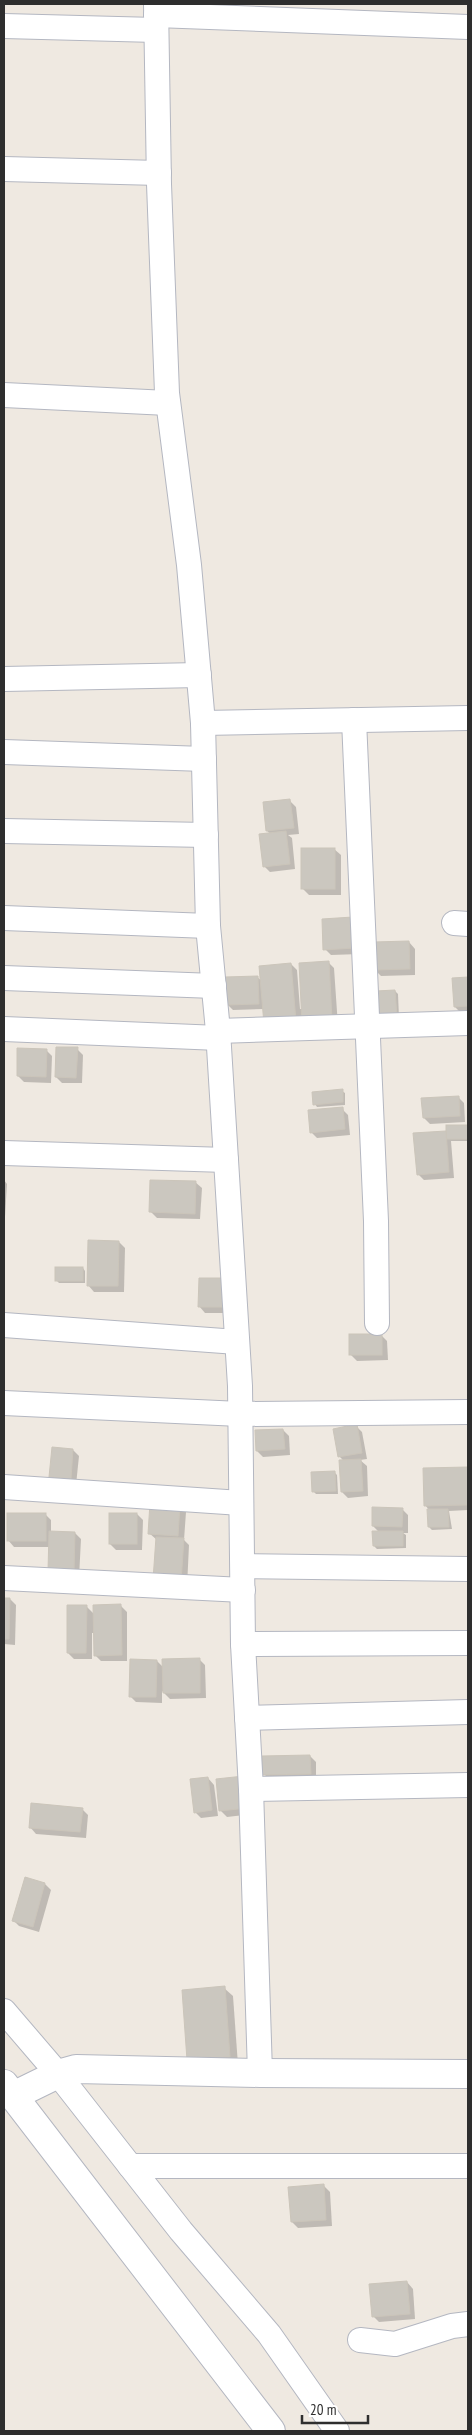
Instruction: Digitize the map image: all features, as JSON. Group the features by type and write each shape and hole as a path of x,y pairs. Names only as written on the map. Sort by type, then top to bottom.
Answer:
{"street":[{"path":"4,26 156,16 468,26"},
{"path":"156,16 159,173 168,402 189,565 203,723 208,926 218,1034 237,1342 240,1414 243,1644 251,1790 260,2073"},
{"path":"4,169 159,173"},
{"path":"4,395 168,402"},
{"path":"4,679 199,675"},
{"path":"203,723 468,718"},
{"path":"354,720 376,1221 377,1323"},
{"path":"4,752 204,759"},
{"path":"4,831 206,835"},
{"path":"4,918 208,926"},
{"path":"4,978 214,986"},
{"path":"4,1028 218,1034 468,1024"},
{"path":"4,1153 226,1160"},
{"path":"4,1325 237,1342"},
{"path":"4,1403 240,1414 468,1412"},
{"path":"4,1487 241,1503"},
{"path":"242,1566 468,1569"},
{"path":"4,1578 243,1590"},
{"path":"243,1644 468,1643"},
{"path":"247,1718 468,1712"},
{"path":"251,1790 468,1784"},
{"path":"4,2012 58,2074 181,2231 269,2334 337,2431"},
{"path":"271,2431 8,2090 76,2069 102,2068 260,2073 468,2074"},
{"path":"130,2166 468,2166"},
{"path":"360,2340 395,2344 452,2326 468,2324"}],"building":[{"path":"290,799 294,828 266,831 263,802"},
{"path":"286,831 290,864 263,867 259,834"},
{"path":"301,848 335,848 335,889 301,889"},
{"path":"353,917 355,948 323,950 322,919"},
{"path":"409,941 410,969 374,970 374,942"},
{"path":"329,961 332,1020 302,1023 299,963"},
{"path":"291,963 296,1021 264,1024 259,966"},
{"path":"258,976 259,1004 226,1005 225,977"},
{"path":"468,977 468,1006 454,1007 452,978"},
{"path":"395,990 397,1016 378,1017 376,991"},
{"path":"56,1047 78,1047 76,1078 55,1077"},
{"path":"17,1048 47,1049 46,1077 17,1076"},
{"path":"343,1089 343,1102 313,1105 312,1092"},
{"path":"459,1096 460,1116 423,1118 421,1098"},
{"path":"343,1107 345,1129 310,1133 308,1110"},
{"path":"446,1125 468,1125 468,1139 446,1139"},
{"path":"446,1131 449,1172 417,1175 413,1133"},
{"path":"150,1180 196,1181 195,1214 149,1212"},
{"path":"88,1240 119,1241 118,1286 87,1286"},
{"path":"55,1267 83,1267 83,1281 55,1281"},
{"path":"199,1278 231,1278 231,1307 198,1307"},
{"path":"349,1334 382,1334 382,1355 349,1355"},
{"path":"357,1424 362,1453 338,1457 333,1429"},
{"path":"283,1429 285,1449 256,1451 255,1430"},
{"path":"52,1447 73,1449 71,1479 49,1477"},
{"path":"361,1459 363,1491 341,1492 339,1460"},
{"path":"468,1467 468,1505 424,1506 423,1468"},
{"path":"335,1471 336,1491 312,1492 311,1472"},
{"path":"150,1503 180,1505 178,1536 148,1534"},
{"path":"372,1507 403,1508 402,1527 372,1526"},
{"path":"427,1509 448,1509 449,1527 428,1527"},
{"path":"7,1513 46,1513 46,1541 7,1541"},
{"path":"109,1513 137,1513 137,1544 109,1544"},
{"path":"49,1531 75,1532 74,1573 48,1572"},
{"path":"372,1531 403,1531 403,1546 373,1546"},
{"path":"156,1537 184,1538 181,1582 153,1580"},
{"path":"4,1598 10,1598 9,1639 4,1639"},
{"path":"121,1604 122,1655 94,1656 93,1605"},
{"path":"67,1605 87,1605 86,1653 67,1653"},
{"path":"200,1658 200,1693 163,1693 162,1659"},
{"path":"130,1659 157,1660 156,1697 129,1697"},
{"path":"310,1755 311,1774 262,1775 262,1756"},
{"path":"244,1776 248,1808 219,1811 216,1779"},
{"path":"208,1777 212,1810 194,1813 190,1779"},
{"path":"31,1803 83,1808 80,1832 29,1828"},
{"path":"25,1877 45,1883 33,1927 12,1921"},
{"path":"225,1986 230,2057 187,2060 182,1990"},
{"path":"324,2184 326,2220 291,2222 288,2187"},
{"path":"407,2281 410,2314 372,2317 369,2284"}]}
